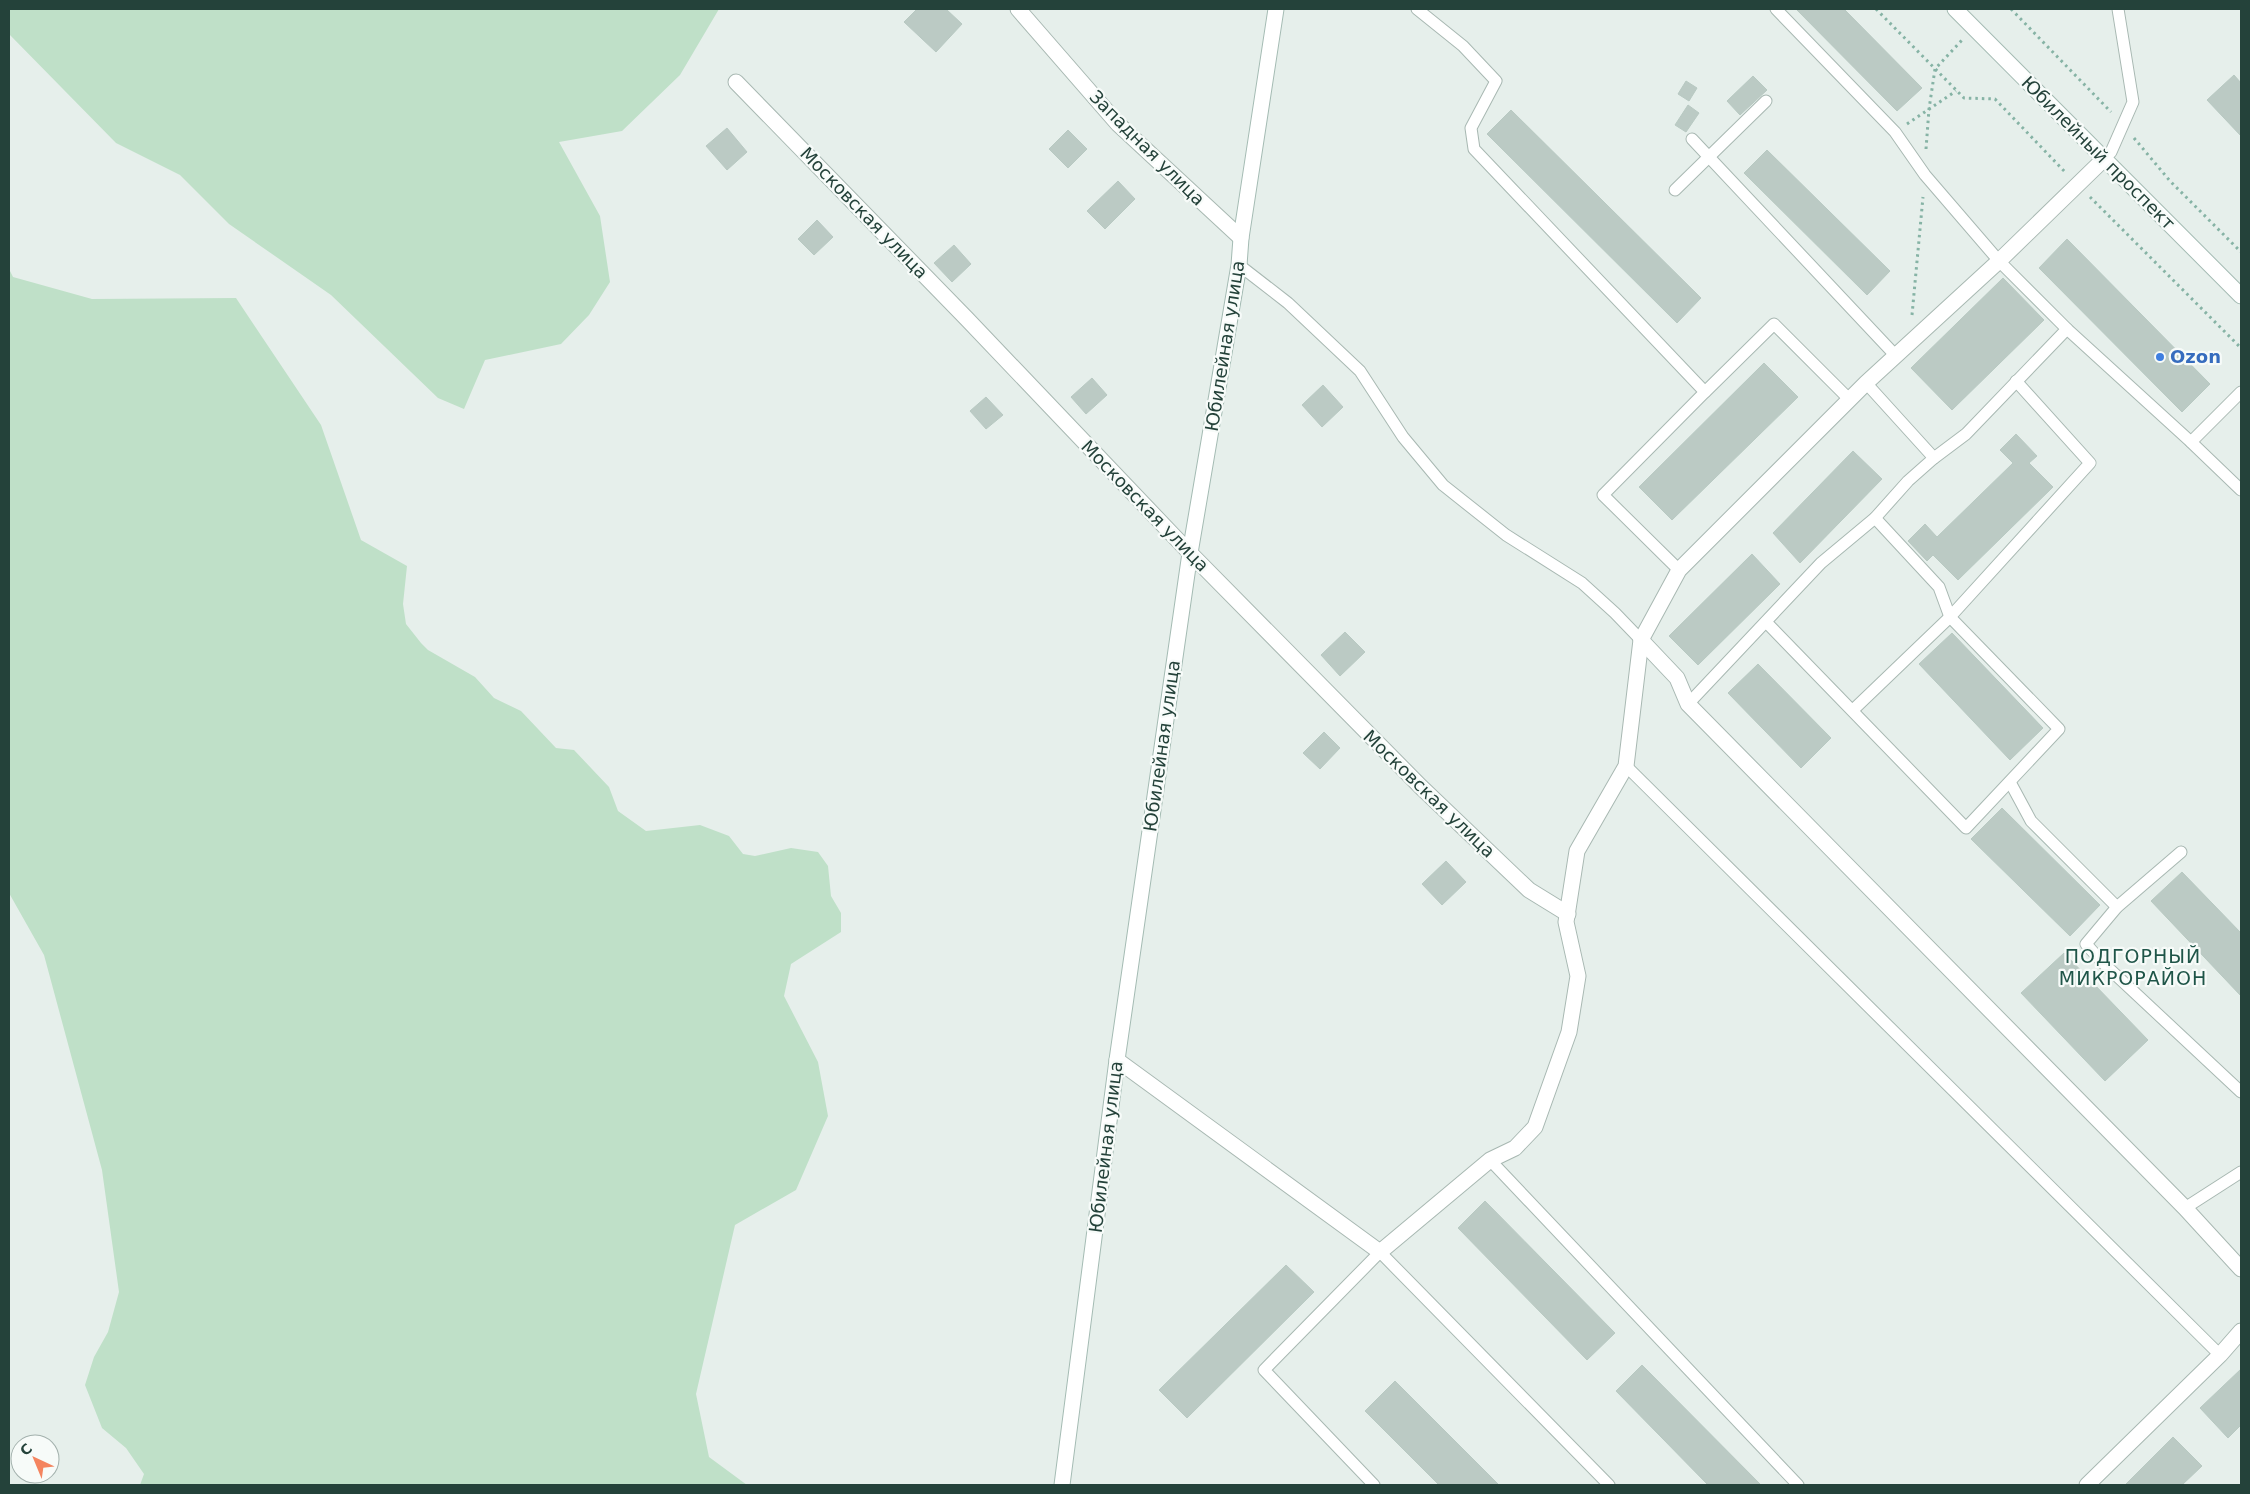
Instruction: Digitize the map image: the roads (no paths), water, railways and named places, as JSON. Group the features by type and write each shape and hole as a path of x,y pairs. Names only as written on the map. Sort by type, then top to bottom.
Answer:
{"street":[{"name":"Западная улица","path":"1018,9 1118,124 1241,238"},
{"name":"Юбилейная улица","path":"1062,1485 1117,1060 1190,553 1239,265 1241,238 1276,9"},
{"name":"Юбилейный проспект","path":"1955,9 2241,296"},
{"name":"Московская улица","path":"736,82 967,319 1190,553 1428,794 1528,890 1568,914"},
{"path":"1117,1060 1380,1252 1490,1160 1514,1148 1535,1127 1569,1032 1578,976 1566,922 1577,851 1626,766 1641,640 1679,570 1866,383 1999,261 2104,160"},
{"path":"1641,640 1677,678 1688,704 2185,1208 2241,1269"},
{"path":"2087,1485 2220,1355 2241,1330"}],"lane":[{"path":"1416,9 1463,46 1496,81 1471,128 1474,149 1706,392"},
{"path":"1776,9 1895,132 1925,175 1999,261 2067,329 2241,490"},
{"path":"2104,160 2111,152 2133,102 2118,9"},
{"path":"1675,190 1766,101"},
{"path":"1692,139 1896,356"},
{"path":"1239,265 1288,303 1360,371 1403,437 1443,485 1506,535 1582,583 1641,640"},
{"path":"1679,570 1603,495 1774,324 1850,400"},
{"path":"1688,704 1821,563 1875,518 1908,481 1934,458 1966,434 2067,329"},
{"path":"1853,710 1950,617 2090,463 2016,381"},
{"path":"1866,383 1934,458"},
{"path":"2191,442 2241,392"},
{"path":"1766,622 1966,828 2059,729 1950,617 1939,587 1875,518"},
{"path":"1626,766 2220,1355"},
{"path":"2010,782 2031,820 2117,907"},
{"path":"2180,852 2117,907 2086,944 2103,963 2241,1092"},
{"path":"1490,1160 1798,1485"},
{"path":"2185,1208 2241,1172"},
{"path":"1374,1485 1264,1370 1380,1252 1609,1485"}],"place":[{"name":"Ozon","path":"2160,357"}],"district":[{"name":"ПОДГОРНЫЙ МИКРОРАЙОН","path":"2133,967"}]}
